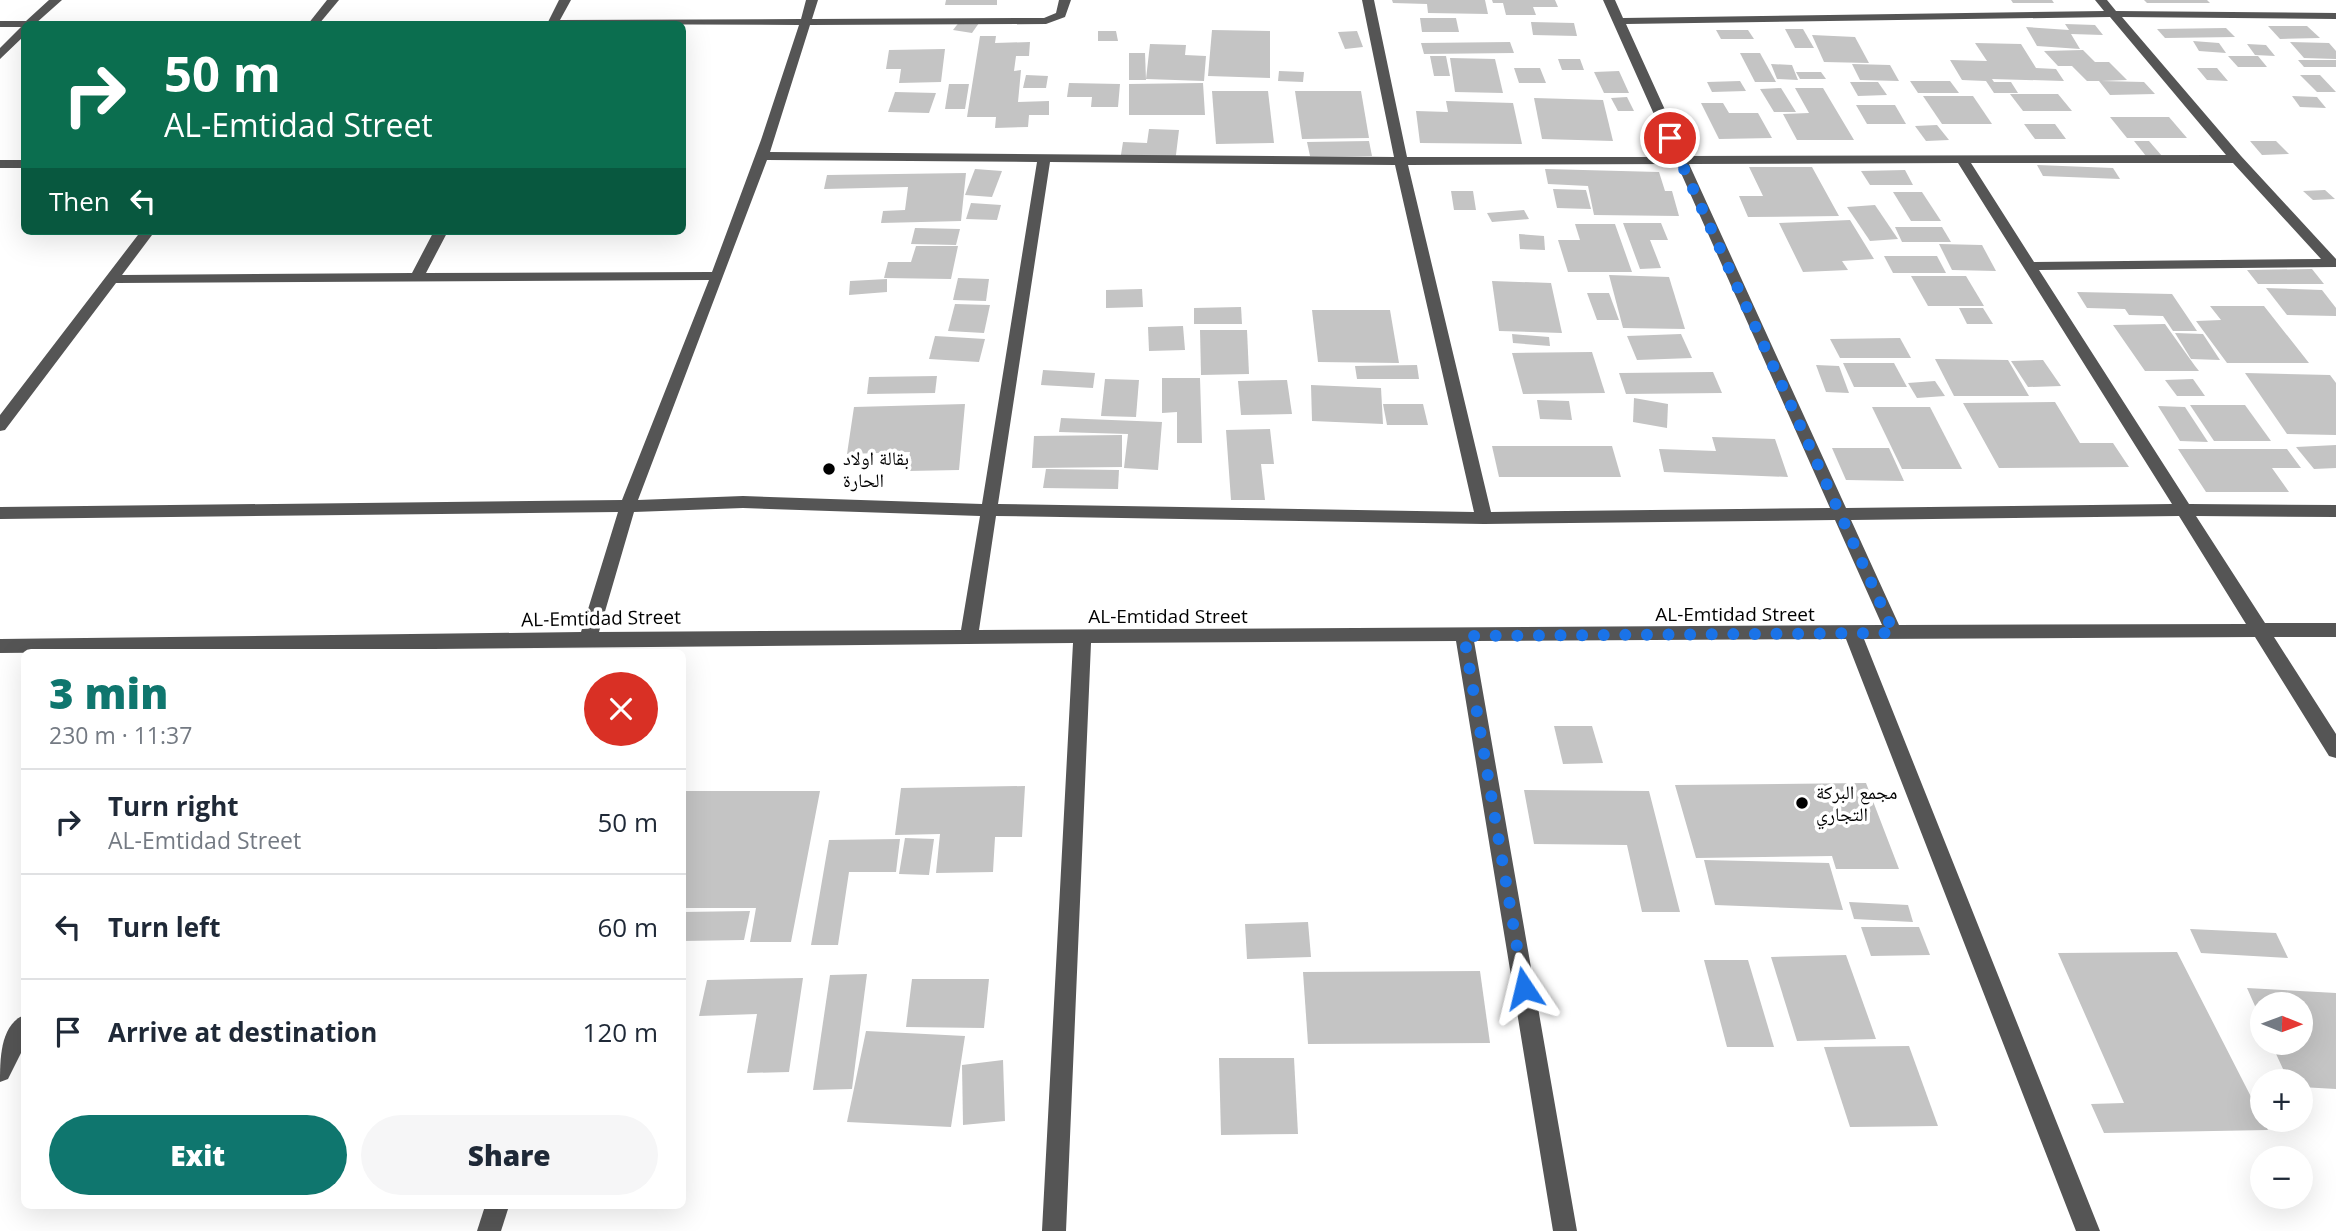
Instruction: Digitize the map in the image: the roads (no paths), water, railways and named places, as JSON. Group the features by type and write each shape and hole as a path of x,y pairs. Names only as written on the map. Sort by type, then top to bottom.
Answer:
{"street":[{"path":"33,21 56,0"},
{"path":"316,21 333,0"},
{"path":"554,21 565,0"},
{"path":"588,639 645,454 717,276 761,156 812,0"},
{"path":"686,23 1046,21 1061,15 1066,0"},
{"path":"1368,0 1401,161 1484,518"},
{"path":"1609,0 1894,633"},
{"path":"2101,0 2236,159 2334,263"},
{"path":"1618,21 1872,13 2336,16"},
{"path":"0,24 21,24"},
{"path":"0,55 21,33"},
{"path":"761,156 1401,161 2236,159"},
{"path":"969,638 1044,158"},
{"path":"1962,160 2336,750"},
{"path":"0,164 21,164"},
{"path":"0,426 145,235"},
{"path":"416,278 439,235"},
{"path":"2032,267 2334,263"},
{"path":"111,279 717,276"},
{"path":"0,513 628,506 743,502 988,510 1484,518 2185,510 2336,511"},
{"name":"AL-Emtidad Street","path":"0,646 230,648 588,639 662,645 969,638 2336,630"},
{"path":"1853,634 2088,1231"},
{"path":"1464,636 1565,1231"},
{"path":"1054,1231 1083,637"},
{"path":"0,1071 21,1032"},
{"path":"489,1231 495,1209"}],"place":[{"name":"بقالة اولاد الحارة","path":"829,469"},
{"name":"مجمع البركة التجاري","path":"1802,803"}]}
